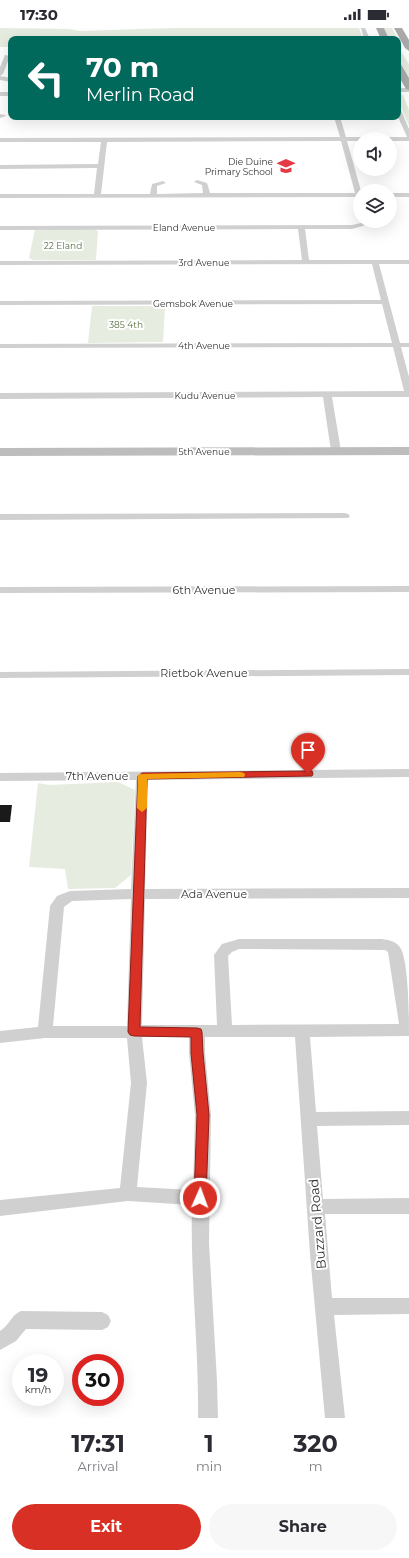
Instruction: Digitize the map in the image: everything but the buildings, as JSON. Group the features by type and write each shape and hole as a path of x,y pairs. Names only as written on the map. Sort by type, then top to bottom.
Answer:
{"main road":[{"path":"398,28 409,48"},
{"path":"401,73 409,90"},
{"name":"5th Avenue","path":"0,452 409,451"}],"street":[{"path":"0,74 8,58"},
{"path":"397,139 409,138 401,118"},
{"path":"338,120 356,184"},
{"path":"0,140 353,139"},
{"path":"97,196 104,140"},
{"path":"0,167 101,166"},
{"path":"196,182 205,184 207,195"},
{"path":"153,196 154,185 163,183"},
{"path":"0,196 207,195 353,197"},
{"path":"397,195 409,195"},
{"name":"Eland Avenue","path":"0,228 353,226"},
{"path":"301,227 306,262"},
{"path":"375,262 409,394"},
{"name":"3rd Avenue","path":"0,263 409,262"},
{"name":"Gemsbok Avenue","path":"0,303 386,302"},
{"name":"4th Avenue","path":"0,346 409,345"},
{"name":"Kudu Avenue","path":"0,396 409,394"},
{"path":"327,395 336,451"},
{"path":"0,517 345,516"},
{"name":"6th Avenue","path":"0,590 409,589"},
{"name":"Rietbok Avenue","path":"0,675 409,672"},
{"name":"7th Avenue","path":"0,777 409,773"},
{"path":"128,1194 139,1084 134,1032 142,776"},
{"name":"Ada Avenue","path":"45,1032 57,906 62,900 70,896 138,894 409,893"},
{"path":"0,1037 45,1032 408,1030 395,950 390,946 382,944 307,943 239,944 227,948 221,955 225,1031"},
{"name":"Buzzard Road","path":"302,1030 324,1308 335,1418"},
{"path":"197,1032 197,1053 203,1115 200,1242 208,1381 208,1418"},
{"path":"309,1119 409,1118"},
{"path":"0,1208 128,1194 200,1198"},
{"path":"316,1207 409,1206"},
{"path":"324,1308 409,1306"},
{"path":"0,1341 10,1335 21,1320 102,1321"}],"green space":[{"path":"0,28 68,29 81,31 173,28 359,28 362,36 8,36 8,47 0,47"},
{"path":"384,28 392,28 396,36 388,36"},
{"path":"401,52 409,64 409,78 401,63"},
{"path":"401,94 403,95 409,110 409,126 401,107"},
{"name":"22 Eland","path":"35,229 93,229 98,231 96,260 33,260 29,258"},
{"name":"385 4th","path":"92,306 165,306 163,342 88,343"},
{"path":"118,782 135,790 131,875 115,888 68,889 65,869 29,867 38,783 49,785"}],"slow traffic":[{"path":"142,808 142,776 240,775"}],"place":[{"name":"Die Duine Primary School","path":"286,166"}],"route":[{"path":"200,1198 203,1115 197,1053 197,1032 134,1032 142,815 142,776 308,774"}]}
